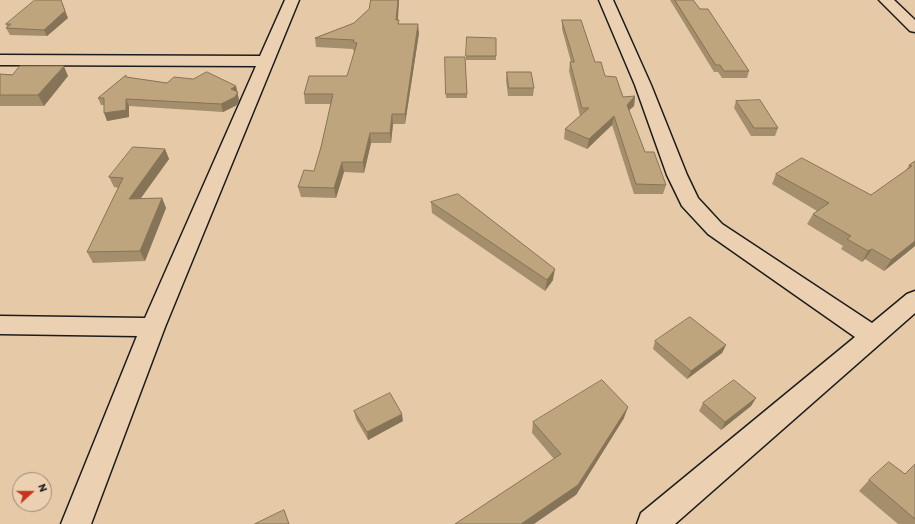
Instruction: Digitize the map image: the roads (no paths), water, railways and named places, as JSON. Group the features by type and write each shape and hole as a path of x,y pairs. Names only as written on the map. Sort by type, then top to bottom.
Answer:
{"street":[{"path":"76,524 153,326 292,0"},
{"path":"606,0 643,85 677,175 689,201 715,229 871,335"},
{"path":"886,0 915,28"},
{"path":"0,60 267,61"},
{"path":"652,524 871,335 915,300"},
{"path":"0,325 153,326"}]}
